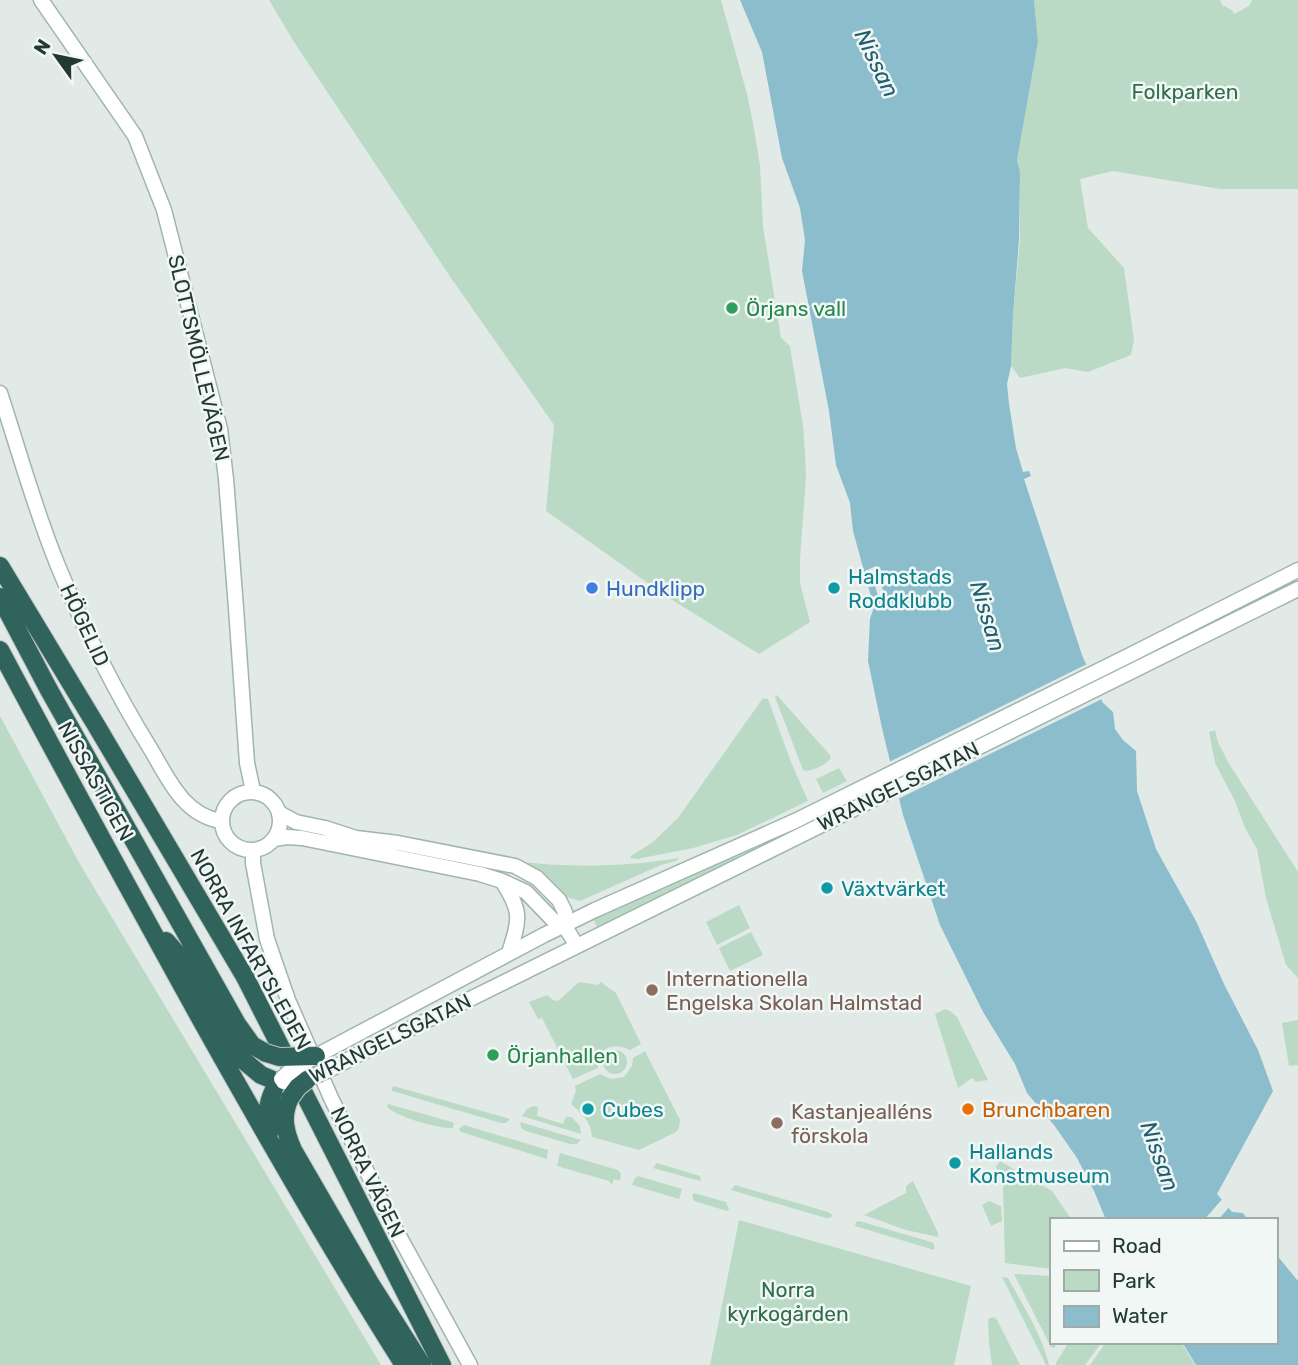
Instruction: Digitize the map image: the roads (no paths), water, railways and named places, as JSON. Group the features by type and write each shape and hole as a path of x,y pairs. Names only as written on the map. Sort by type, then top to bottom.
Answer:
{"highway":[{"name":"NORRA INFARTSLEDEN","path":"0,566 245,977 442,1365"},
{"path":"0,597 246,1038 266,1054 279,1057 316,1056"},
{"name":"NISSASTIGEN","path":"0,650 153,934"},
{"path":"153,934 165,940 188,966 243,1060 261,1075 283,1085 298,1087 307,1080"},
{"path":"153,934 352,1283 404,1365"},
{"path":"271,1143 267,1128 267,1108 269,1100 283,1085"},
{"path":"283,1085 286,1133 293,1150 370,1283 422,1365"}],"street":[{"name":"SLOTTSMÖLLEVÄGEN","path":"41,0 135,136 164,210 220,429 247,763 253,791"},
{"name":"HÖGELID","path":"0,393 58,565 122,703 174,789 186,804 211,820 221,821"},
{"name":"WRANGELSGATAN","path":"1136,661 1298,570"},
{"name":"WRANGELSGATAN","path":"307,1080 576,946 854,800 1136,661 1298,589"},
{"path":"253,791 267,796 277,806 279,813 280,827 274,839 265,847 253,850 233,845 225,834 221,821 228,802 239,794 253,791"},
{"name":"WRANGELSGATAN","path":"283,1085 290,1071 316,1056 564,925 854,800"},
{"path":"279,813 296,822 356,838 398,843 514,866 537,878 559,900 565,912 564,925 576,946"},
{"path":"274,839 303,838 502,881 526,892 554,921 564,925"},
{"name":"NORRA VÄGEN","path":"253,850 267,939 288,999 331,1098 393,1223 470,1365"},
{"path":"502,881 518,909 517,928 509,953"}],"water":[{"name":"Nissan","path":"740,0 1034,0 1038,42 1017,160 1020,172 1019,240 1011,366 1007,384 1016,448 1023,472 1029,471 1031,476 1024,479 1082,655 1103,703 1113,712 1115,729 1136,751 1137,791 1156,849 1196,921 1258,1050 1273,1091 1217,1194 1232,1212 1243,1213 1247,1218 1105,1218 1077,1158 1027,1093 1015,1064 983,1012 940,925 903,815 868,661 870,619 874,607 853,531 850,503 836,465 829,411 802,271 805,240 800,208 782,158 762,52"},
{"path":"1277,1255 1298,1281 1298,1365 1196,1365 1183,1344 1277,1344"}],"place":[{"name":"Örjans vall","path":"732,308"},
{"name":"Hundklipp","path":"592,588"},
{"name":"Halmstads Roddklubb","path":"834,588"},
{"name":"Växtvärket","path":"827,888"},
{"name":"Internationella Engelska Skolan Halmstad","path":"652,990"},
{"name":"Örjanhallen","path":"493,1055"},
{"name":"Cubes","path":"588,1109"},
{"name":"Brunchbaren","path":"968,1109"},
{"name":"Kastanjealléns förskola","path":"777,1123"},
{"name":"Hallands Konstmuseum","path":"955,1163"}],"park label":[{"name":"Folkparken","path":"1185,91"},
{"name":"Norra kyrkogården","path":"788,1301"}]}
